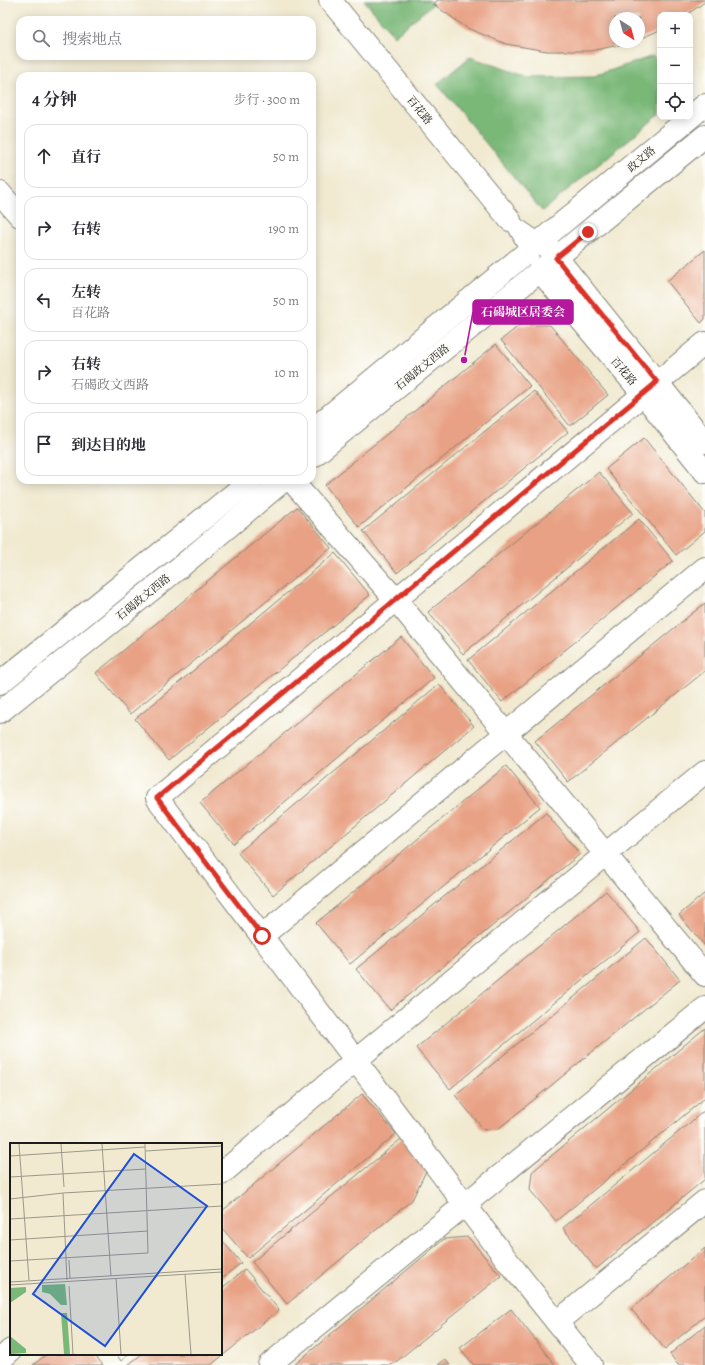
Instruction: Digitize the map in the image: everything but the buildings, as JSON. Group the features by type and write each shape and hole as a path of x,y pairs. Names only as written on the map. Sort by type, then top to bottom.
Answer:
{"street":[{"name":"百花路","path":"330,0 510,220"},
{"name":"政文路","path":"576,213 705,105"},
{"name":"政文路","path":"588,232 705,136"},
{"path":"0,193 16,211"},
{"name":"石碣政文西路","path":"316,427 576,213"},
{"name":"石碣政文西路","path":"316,454 588,232"},
{"name":"百花路","path":"535,247 650,388 705,442"},
{"path":"591,1365 465,1205 157,798 705,343"},
{"name":"百花路","path":"650,388 705,472"},
{"path":"0,683 243,484"},
{"name":"石碣政文西路","path":"0,712 185,563 279,484"},
{"path":"294,484 396,600 705,975"},
{"path":"262,936 705,568"},
{"path":"222,1173 356,1060 705,772"},
{"path":"269,1365 705,1008"},
{"path":"557,1322 705,1201"},
{"path":"0,1360 10,1351"}],"lane":[{"path":"510,220 535,247"},
{"path":"510,220 535,247"}],"green space":[{"path":"364,0 429,0 433,4 394,36"},
{"path":"653,56 657,61 657,116 542,211 437,84 470,57 528,77 594,76"}],"place":[{"name":"石碣城区居委会","path":"464,360"}],"route":[{"path":"262,936 157,798 657,382 556,258 588,232"}]}
